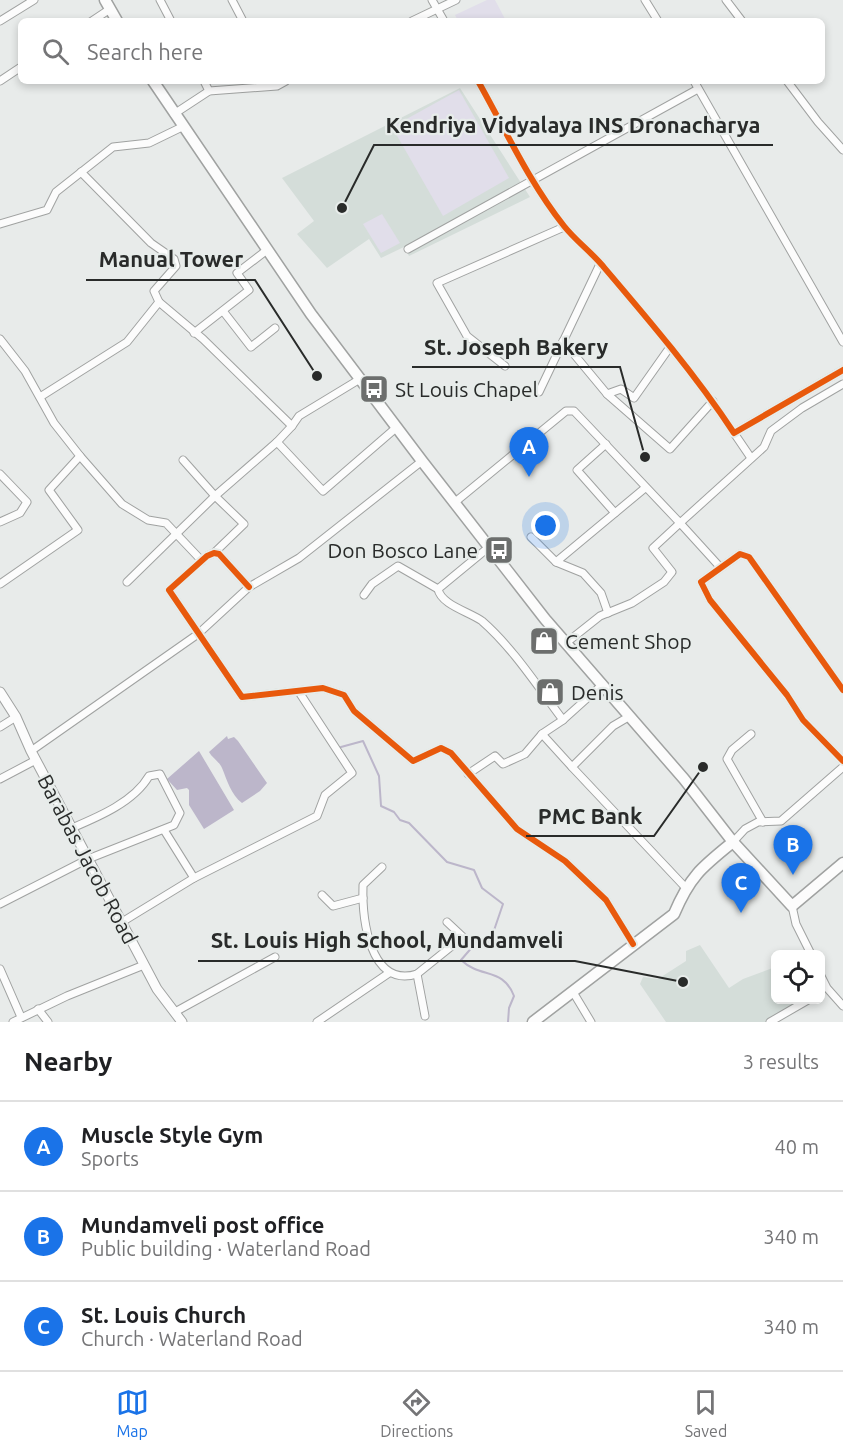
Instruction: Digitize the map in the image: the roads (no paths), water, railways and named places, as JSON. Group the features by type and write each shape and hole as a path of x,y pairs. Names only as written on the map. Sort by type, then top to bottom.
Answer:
{"main road":[{"path":"107,5 115,18"},
{"path":"155,84 267,250 360,379 454,503 566,643 684,778 733,842 792,906 843,863"},
{"path":"533,1022 674,914 685,887 699,869 733,842"}],"street":[{"path":"0,21 34,0"},
{"path":"160,0 169,18"},
{"path":"232,0 241,18"},
{"path":"432,0 442,18"},
{"path":"418,18 456,0"},
{"path":"645,0 656,18"},
{"path":"726,0 740,18"},
{"path":"95,18 107,5"},
{"path":"0,81 18,69"},
{"path":"206,84 209,91"},
{"path":"174,115 209,91 267,84"},
{"path":"480,84 534,181 564,226 600,264 713,401 751,458"},
{"path":"696,84 843,342"},
{"path":"789,84 843,150"},
{"path":"408,249 698,89"},
{"path":"0,224 47,210 56,192 113,147 149,143 182,127"},
{"path":"81,172 151,243 174,259 176,266 154,291 159,302 211,346 292,426"},
{"path":"505,366 467,336 437,283 564,226"},
{"path":"194,333 249,290 237,273 267,250"},
{"path":"539,392 600,264"},
{"path":"40,397 127,342 159,302"},
{"path":"223,311 251,347 275,328"},
{"path":"563,341 607,394 670,449 713,401"},
{"path":"2,344 40,397 54,423 122,504 148,519 166,523 178,533 202,561"},
{"path":"607,394 621,389 634,398 670,348"},
{"path":"734,433 843,370"},
{"path":"127,582 215,496 277,442 299,416 360,379"},
{"path":"566,643 600,616 632,603 669,576 672,572 653,548 764,447 771,431 802,408 843,384"},
{"path":"454,503 566,411 574,411 720,567"},
{"path":"277,442 323,491 397,427"},
{"path":"606,444 577,470 615,513"},
{"path":"0,584 78,530 49,490 80,456"},
{"path":"183,460 244,524 214,553 169,590 242,697 323,688 344,695 354,711 413,761 441,748 451,753 517,829 565,861 606,900 633,944"},
{"path":"0,779 198,634 249,587 299,558 422,461"},
{"path":"0,474 27,502 20,513 0,522"},
{"path":"556,562 645,488"},
{"path":"531,537 556,562 583,573 601,593 608,613"},
{"path":"438,589 489,547"},
{"path":"214,553 249,587"},
{"path":"843,690 749,557 740,554 700,582 738,638 787,695 803,720 843,761"},
{"path":"364,594 372,584 398,566 438,589 442,597 482,621 510,652 563,720"},
{"path":"468,774 495,756 503,764 525,754 542,734 563,720 603,684"},
{"name":"Barabas Jacob Road","path":"0,692 16,717 34,756 157,989 182,1022"},
{"path":"122,922 194,878 317,816 325,795 352,773 299,692"},
{"path":"572,767 613,726 630,716"},
{"path":"0,727 16,717"},
{"path":"542,734 685,887"},
{"path":"751,734 732,750 727,759 763,822"},
{"path":"733,842 750,825 781,821 843,767"},
{"path":"0,904 88,859 174,825 180,813 160,774 149,776 143,787 101,816 72,828"},
{"path":"164,830 194,878"},
{"path":"382,867 363,885 363,898 374,954 388,973 408,977 417,974 463,937 447,922"},
{"path":"322,895 333,906 363,898"},
{"path":"792,906 796,924 809,950"},
{"path":"175,1012 275,957"},
{"path":"13,1022 38,1009 144,965"},
{"path":"0,969 21,1017"},
{"path":"317,1022 388,973"},
{"path":"417,974 425,1016"},
{"path":"825,991 843,1006"},
{"path":"573,992 591,1022"},
{"path":"770,1022 800,1004"},
{"path":"38,1009 48,1022"}],"waterway":[{"path":"341,747 363,741 379,776 381,806 394,812 400,820 409,823 447,862 474,870 482,888 503,904 490,942 474,945 461,960 476,970 498,977 509,987 514,996 509,1008 508,1022"}],"place":[{"name":"Kendriya Vidyalaya INS Dronacharya","path":"342,208"},
{"name":"Manual Tower","path":"317,376"},
{"name":"St Louis Chapel","path":"374,389"},
{"name":"St. Joseph Bakery","path":"645,457"},
{"name":"Muscle Style Gym","path":"529,477"},
{"name":"Don Bosco Lane","path":"499,550"},
{"name":"Cement Shop","path":"544,641"},
{"name":"Denis","path":"550,692"},
{"name":"PMC Bank","path":"703,767"},
{"name":"Mundamveli post office","path":"793,875"},
{"name":"St. Louis Church","path":"741,913"},
{"name":"St. Louis High School, Mundamveli","path":"683,982"}]}
